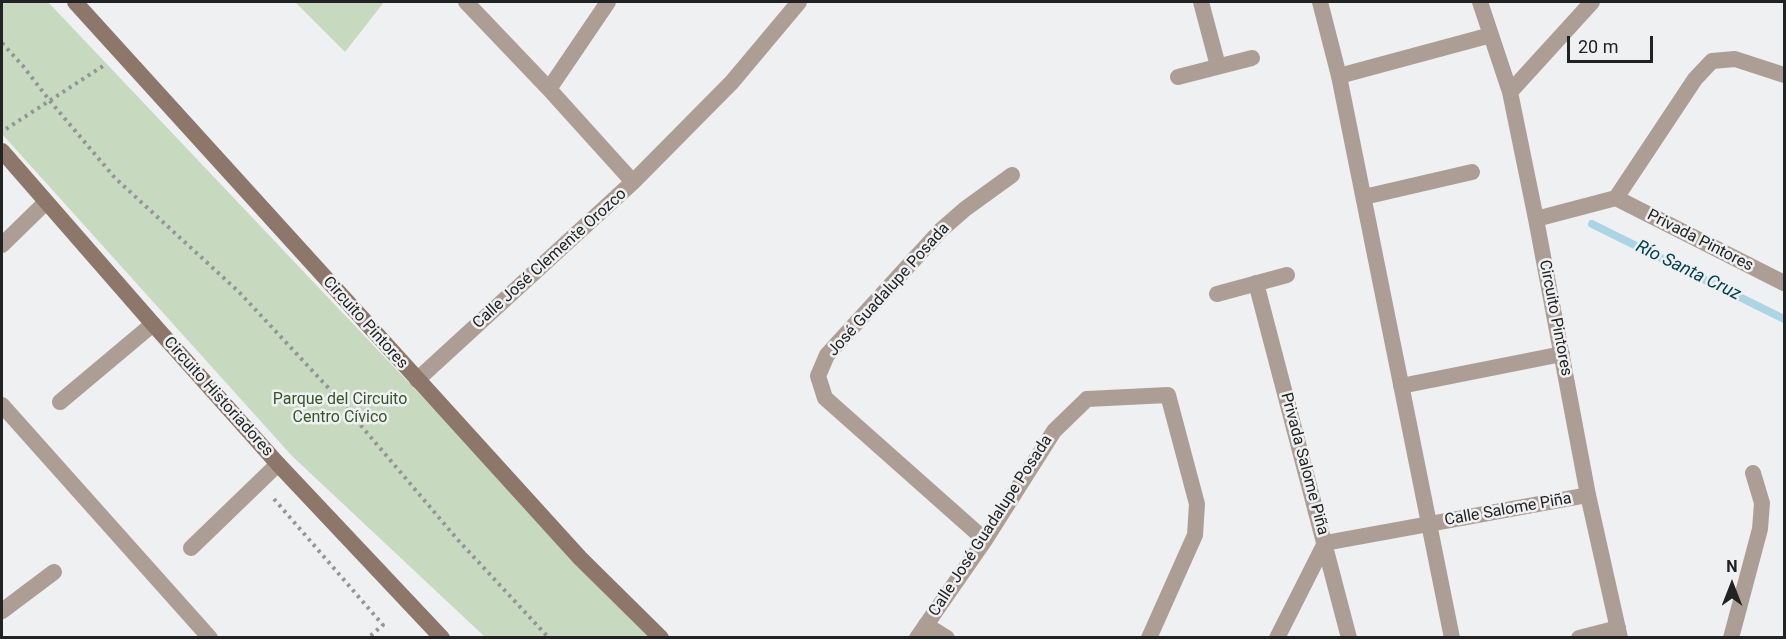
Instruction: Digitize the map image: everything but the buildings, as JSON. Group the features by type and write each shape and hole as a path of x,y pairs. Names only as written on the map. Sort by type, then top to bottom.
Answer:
{"main road":[{"name":"Circuito Pintores","path":"75,2 580,558 661,638"},
{"name":"Circuito Historiadores","path":"2,151 278,464 442,638"}],"street":[{"name":"Calle José Clemente Orozco","path":"417,380 633,182 466,2"},
{"path":"549,89 608,2"},
{"path":"633,182 732,82 799,2"},
{"path":"1201,2 1218,66"},
{"path":"1320,2 1339,76 1452,638"},
{"name":"Circuito Pintores","path":"1480,2 1510,92 1588,495 1619,633"},
{"path":"1510,92 1592,2"},
{"path":"1339,76 1491,35"},
{"path":"1178,77 1252,58"},
{"path":"1536,219 1610,200 1695,79 1712,61 1735,59 1785,75"},
{"path":"1364,197 1472,172"},
{"name":"José Guadalupe Posada","path":"985,540 825,398 818,376 827,355 942,230 965,209 1012,175"},
{"name":"Privada Pintores","path":"1610,200 1785,283"},
{"path":"2,245 46,202"},
{"path":"1217,294 1287,275"},
{"name":"Privada Salome Piña","path":"1256,283 1325,543 1429,524"},
{"path":"60,402 153,324"},
{"path":"1401,386 1562,354"},
{"name":"Calle José Guadalupe Posada","path":"921,631 985,540 1054,431 1086,399 1168,394 1197,504 1195,535 1149,638"},
{"path":"2,405 210,638"},
{"path":"191,548 278,464"},
{"path":"1731,638 1760,529 1762,503 1753,473"},
{"name":"Calle Salome Piña","path":"1429,524 1588,495"},
{"path":"1277,638 1325,543"},
{"path":"1325,543 1349,638"},
{"path":"2,611 54,572"},
{"path":"921,631 947,638"},
{"path":"1579,638 1619,633"}],"path":[{"path":"2,43 115,178 239,292 335,394 458,540 549,638"},
{"path":"2,132 122,55"},
{"path":"259,482 383,625 368,638"}],"green space":[{"name":"Parque del Circuito Centro Cívico","path":"2,2 48,2 575,558 659,637 485,637 292,456 2,134"},
{"path":"295,2 384,2 345,52"}],"waterway":[{"name":"Río Santa Cruz","path":"1592,224 1784,319"}]}
